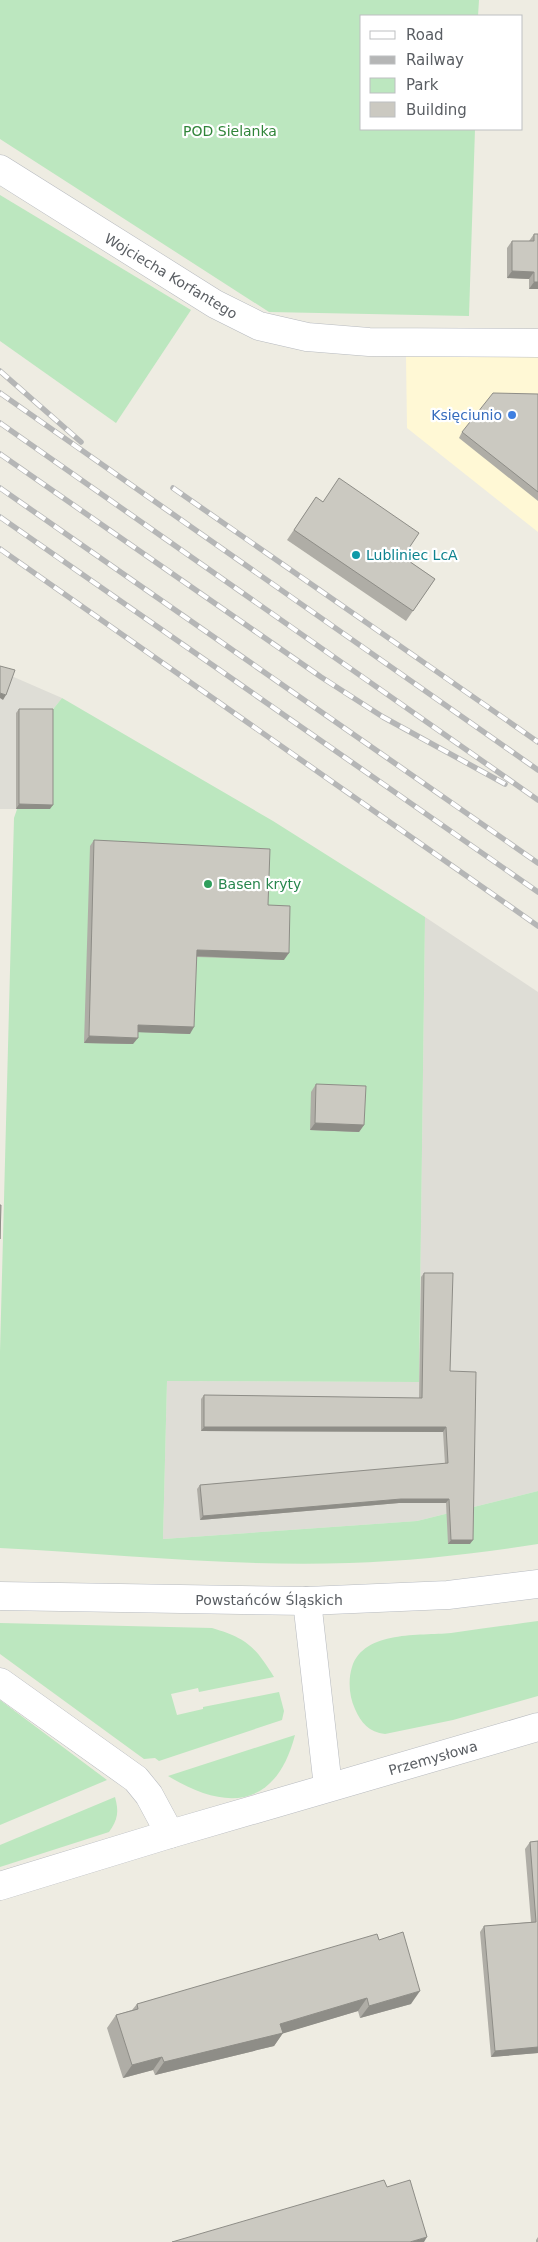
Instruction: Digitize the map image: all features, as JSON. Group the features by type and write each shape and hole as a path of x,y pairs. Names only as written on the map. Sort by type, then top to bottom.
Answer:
{"street":[{"name":"Wojciecha Korfantego","path":"0,169 215,304 259,326 307,337 361,342 538,342"},
{"name":"Powstańców Śląskich","path":"0,1596 307,1601 448,1595 538,1584"},
{"path":"307,1601 328,1787"},
{"path":"0,1682 136,1779 149,1794 170,1834"},
{"name":"Przemysłowa","path":"0,1886 328,1787 538,1727"}],"shaded area":[{"path":"406,356 538,356 538,532 407,428"},
{"path":"0,671 62,698 50,713 50,809 0,809"},
{"path":"425,917 538,992 538,1491 417,1521 163,1539 167,1381 419,1382"}],"green space":[{"name":"POD Sielanka","path":"0,0 479,0 478,15 360,15 360,130 475,130 469,316 269,312 0,139"},
{"path":"0,195 191,310 116,423 0,341"},
{"path":"62,698 273,821 425,917 419,1382 167,1381 163,1539 417,1521 538,1491 538,1544 420,1559 305,1564 218,1562 0,1548 0,1352 14,818 50,713"},
{"path":"538,1621 538,1696 453,1720 385,1734 370,1729 357,1714 350,1693 351,1672 358,1655 368,1646 394,1637 451,1633"},
{"path":"0,1623 212,1628 224,1632 249,1645 274,1677 199,1692 198,1688 171,1694 177,1715 203,1709 203,1707 279,1692 284,1711 282,1720 159,1761 155,1758 144,1759 0,1654"},
{"path":"0,1700 107,1780 0,1825"},
{"path":"295,1735 287,1759 275,1777 262,1790 247,1796 229,1798 210,1795 190,1788 168,1776"},
{"path":"115,1797 117,1815 109,1832 0,1867 0,1845"}],"building":[{"path":"534,234 538,234 538,282 534,282 534,272 512,271 512,241 534,241"},
{"path":"493,393 538,394 538,492 462,432"},
{"name":"Lubliniec LcA","path":"339,478 419,533 403,557 435,579 413,611 294,530 316,497 323,502"},
{"path":"0,666 15,670 6,695 0,693"},
{"path":"19,709 53,709 53,805 19,804"},
{"path":"94,840 270,849 268,905 290,906 289,953 197,950 194,1027 138,1025 138,1038 89,1036"},
{"path":"316,1084 366,1086 364,1125 315,1123"},
{"path":"0,1205 1,1205 0,1239"},
{"path":"424,1273 453,1273 450,1371 476,1372 473,1540 451,1540 449,1499 401,1499 203,1516 200,1485 448,1463 446,1427 204,1427 204,1395 422,1398"},
{"path":"538,1841 538,2047 495,2051 484,1926 536,1922 530,1842"},
{"path":"403,1932 420,1991 369,2006 367,1998 280,2024 283,2033 164,2062 162,2057 132,2065 116,2015 138,2009 137,2004 377,1934 379,1940"},
{"path":"384,2180 387,2187 410,2180 427,2237 410,2242 172,2242"}],"railway":[{"path":"0,371 81,442"},
{"path":"0,393 538,770"},
{"path":"0,423 538,800"},
{"path":"0,454 321,677 383,717 505,784"},
{"path":"0,488 538,863"},
{"path":"173,488 538,742"},
{"path":"0,517 538,892"},
{"path":"0,549 538,926"}],"place":[{"name":"Księciunio","path":"512,415"},
{"name":"Lubliniec LcA","path":"356,555"},
{"name":"Basen kryty","path":"208,884"}]}
